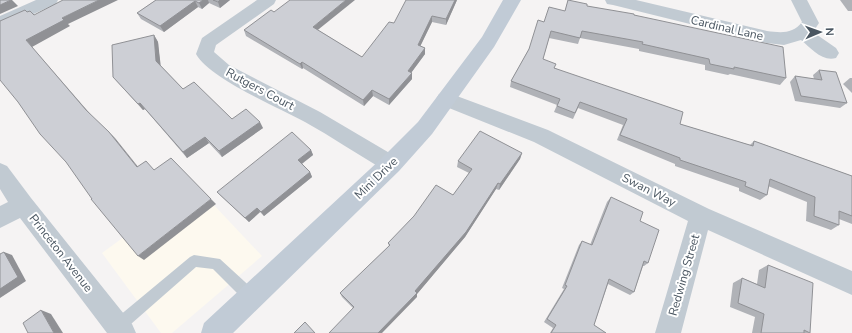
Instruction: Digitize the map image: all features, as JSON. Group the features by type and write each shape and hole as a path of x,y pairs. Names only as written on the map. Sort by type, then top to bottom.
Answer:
{"street":[{"path":"0,22 50,0"},
{"name":"Rutgers Court","path":"268,0 208,42 205,54 223,70 314,117 391,164"},
{"name":"Mini Drive","path":"214,333 391,164 425,128 488,42 512,0"},
{"name":"Cardinal Lane","path":"613,0 767,37 784,39 803,34"},
{"path":"798,0 811,23 803,34 830,53"},
{"name":"Swan Way","path":"446,99 541,136 701,216 852,283"},
{"name":"Princeton Avenue","path":"0,172 23,205 121,329"},
{"path":"0,218 23,205"},
{"name":"Redwing Street","path":"668,333 701,216"}],"lane":[{"path":"121,329 194,261 216,263 251,297"}],"shaded area":[{"path":"195,185 262,256 172,333 161,333 102,253"}],"building":[{"path":"0,0 11,0 0,5"},
{"path":"63,0 99,0 62,18 64,20 26,40 86,110 109,132 137,167 146,161 154,170 171,158 211,199 138,256 91,199 66,162 40,134 18,102 0,80 0,21 25,10 27,12 30,11 34,15"},
{"path":"156,0 203,0 199,3 195,1 160,26 137,13"},
{"path":"290,0 346,0 313,27 362,57 389,22 394,23 406,0 455,0 446,19 432,16 418,45 425,48 408,71 412,73 389,99 372,90 363,100 302,62 300,64 244,30 271,10 274,12"},
{"path":"568,0 587,4 587,6 634,14 783,47 786,78 734,67 734,69 710,64 709,59 642,44 643,42 582,31 580,38 551,31 543,59 556,64 554,68 683,112 680,124 753,146 754,141 852,176 852,216 839,211 839,225 814,216 815,197 770,179 767,195 745,186 746,182 680,160 680,158 620,135 627,119 580,102 575,113 557,106 560,99 511,81 529,49 538,20 544,22 549,7 565,11"},
{"path":"154,35 156,61 183,89 194,82 232,119 246,109 260,122 219,151 205,137 183,152 140,103 138,104 113,77 112,45"},
{"path":"819,70 836,72 847,103 801,96 795,76 822,80"},
{"path":"480,131 522,153 500,184 498,183 466,232 415,291 417,293 378,333 329,333 354,307 340,293 390,245 388,243 414,216 436,185 453,195 472,169 458,161"},
{"path":"292,132 311,150 298,160 310,172 261,212 257,208 245,218 217,192"},
{"path":"611,197 643,212 640,221 659,230 648,263 644,261 634,292 609,279 594,325 606,333 551,333 556,325 547,319 567,286 565,285 582,241 592,245"},
{"path":"4,252 18,277 0,289 0,254"},
{"path":"768,265 813,283 810,333 804,330 804,333 761,333 764,314 738,303 742,278 765,288"},
{"path":"41,310 54,333 28,333 23,323"},
{"path":"305,322 315,333 294,333"}]}
